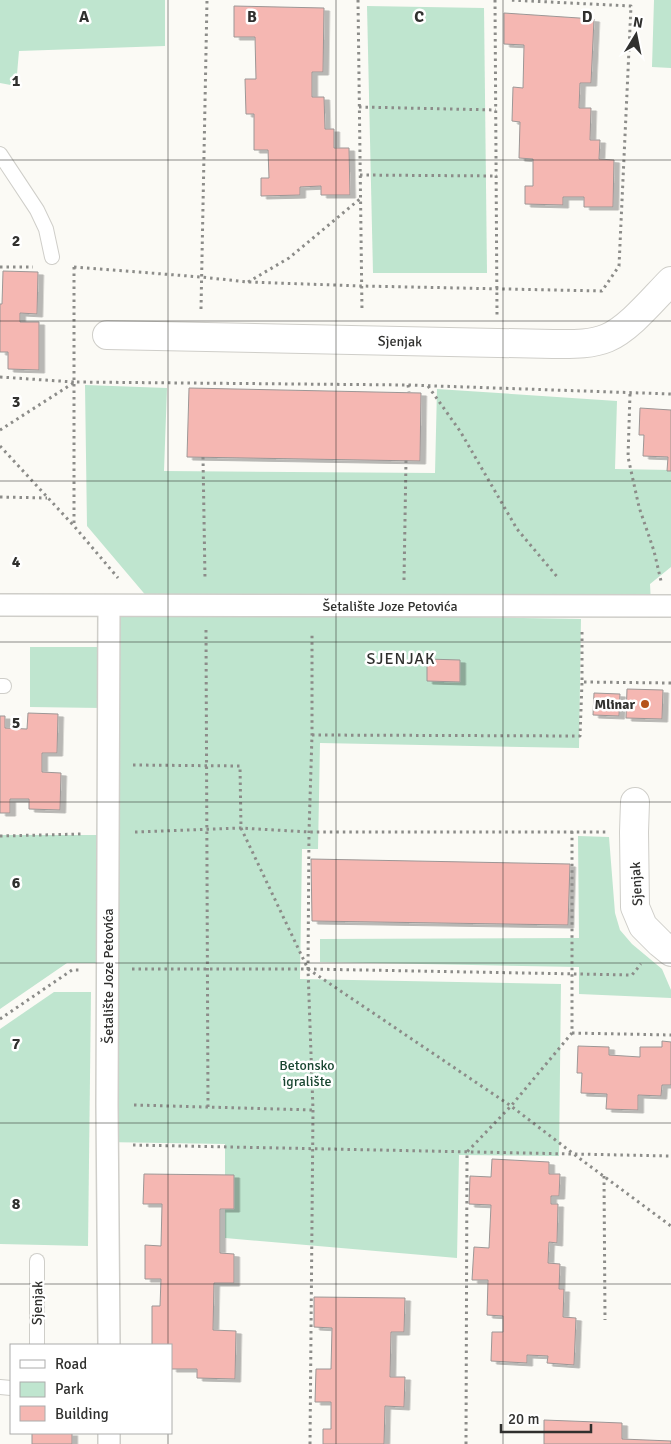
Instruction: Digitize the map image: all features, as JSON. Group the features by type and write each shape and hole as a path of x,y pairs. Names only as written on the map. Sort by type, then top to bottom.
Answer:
{"street":[{"name":"Sjenjak","path":"107,335 584,344 608,338 627,326 671,281"},
{"name":"Šetalište Joze Petovića","path":"0,605 671,606"},
{"name":"Šetalište Joze Petovića","path":"109,606 107,1105 109,1344"},
{"name":"Sjenjak","path":"635,802 635,907 644,926 666,948"}],"lane":[{"path":"0,154 37,210 46,229 52,257"},
{"name":"Sjenjak","path":"37,1261 37,1344"}],"path":[{"path":"201,336 207,0"},
{"path":"358,0 363,340"},
{"path":"496,0 497,343"},
{"path":"65,267 248,282 602,291 619,266 631,6 509,0"},
{"path":"360,107 496,110"},
{"path":"360,175 497,176"},
{"path":"248,282 289,258 361,198"},
{"path":"0,267 37,267"},
{"path":"74,267 74,526"},
{"path":"0,377 75,382 408,385 671,394"},
{"path":"0,430 75,382"},
{"path":"204,383 204,388"},
{"path":"408,385 408,392"},
{"path":"312,735 580,736 582,606 517,529 460,431 428,386"},
{"path":"630,394 628,457 639,507 654,551 662,586"},
{"path":"0,446 74,526 142,606"},
{"path":"203,457 206,606 208,1107"},
{"path":"404,606 406,460"},
{"path":"0,497 47,498"},
{"path":"310,1444 313,1110 308,968 312,606"},
{"path":"582,682 671,683"},
{"path":"108,765 240,766 241,828 308,968 511,1106 671,1226"},
{"path":"0,836 241,828 309,832 634,832"},
{"path":"466,1444 467,1152 511,1106 572,1033 572,831"},
{"path":"0,1019 72,970 308,968 632,974 666,948"},
{"path":"572,1033 671,1035"},
{"path":"107,1105 313,1110"},
{"path":"107,1145 671,1156"},
{"path":"604,1176 605,1320"}],"green space":[{"path":"0,0 165,0 165,46 19,51 16,86 0,83"},
{"path":"654,0 671,0 671,68 652,67"},
{"path":"367,6 484,8 487,273 373,273"},
{"path":"85,385 167,388 164,471 435,473 437,389 617,401 615,469 671,470 671,567 650,584 651,604 148,598 87,526"},
{"name":"Betonsko igralište","path":"112,611 581,619 579,748 320,743 318,849 302,849 300,979 561,984 559,1156 459,1155 457,1258 225,1238 225,1144 104,1142"},
{"path":"30,647 101,647 101,708 30,707"},
{"path":"0,835 100,835 101,963 67,963 0,1009"},
{"path":"578,836 609,837 615,913 620,930 632,944 662,969 671,990 671,998 579,994 579,967 320,962 320,939 579,938"},
{"path":"54,992 91,992 88,1246 0,1244 0,1029"}],"building":[{"path":"234,6 324,8 323,72 312,72 312,97 324,97 325,129 334,129 334,148 349,148 350,195 321,195 321,186 300,187 300,195 261,196 261,178 269,178 268,150 254,150 254,114 246,114 245,79 256,79 255,37 234,37"},
{"path":"504,13 594,19 591,83 580,83 579,108 591,108 590,140 600,140 599,159 614,160 613,207 584,207 584,197 563,197 563,205 525,204 525,186 533,186 533,159 519,158 520,122 512,121 513,87 523,88 524,45 504,44"},
{"path":"3,271 38,272 37,314 20,313 20,322 39,322 39,370 8,369 8,352 0,352 0,304 2,304"},
{"path":"189,388 421,393 420,461 187,457"},
{"path":"640,408 671,410 671,471 667,471 668,457 643,456 644,435 639,435"},
{"path":"427,659 460,660 460,682 427,681"},
{"name":"Mlinar","path":"627,689 663,690 662,719 626,718"},
{"path":"594,693 620,694 619,716 593,715"},
{"path":"28,713 58,714 57,753 42,753 42,772 61,773 60,810 29,809 29,799 10,799 10,813 0,813 0,716 5,716 5,728 27,729"},
{"path":"311,859 570,864 568,925 312,921"},
{"path":"662,1041 671,1042 671,1085 662,1085 661,1096 638,1095 638,1110 606,1109 607,1094 581,1093 582,1073 577,1073 578,1046 609,1047 609,1055 640,1057 640,1047 662,1047"},
{"path":"492,1159 549,1162 549,1174 560,1174 559,1196 551,1196 551,1204 558,1204 557,1243 549,1242 548,1263 560,1264 559,1289 564,1289 563,1317 576,1318 574,1365 547,1363 548,1356 527,1355 527,1363 491,1361 492,1332 503,1332 503,1316 487,1315 488,1280 472,1280 474,1247 489,1248 491,1205 469,1204 470,1176 491,1177"},
{"path":"144,1174 234,1175 234,1209 220,1209 220,1253 234,1254 234,1283 214,1283 213,1330 236,1331 235,1379 197,1378 197,1369 172,1369 172,1344 152,1344 152,1306 160,1306 161,1279 145,1279 145,1245 161,1246 162,1204 143,1204"},
{"path":"314,1297 405,1298 404,1332 391,1332 390,1377 405,1377 404,1407 385,1406 384,1444 323,1444 323,1429 331,1429 331,1402 315,1402 316,1369 331,1369 332,1328 314,1327"},
{"path":"544,1420 622,1423 622,1439 671,1441 671,1444 544,1444"},
{"path":"32,1434 72,1434 72,1444 32,1444"}],"place":[{"name":"Mlinar","path":"645,704"}],"district":[{"name":"SJENJAK","path":"401,658"}]}
